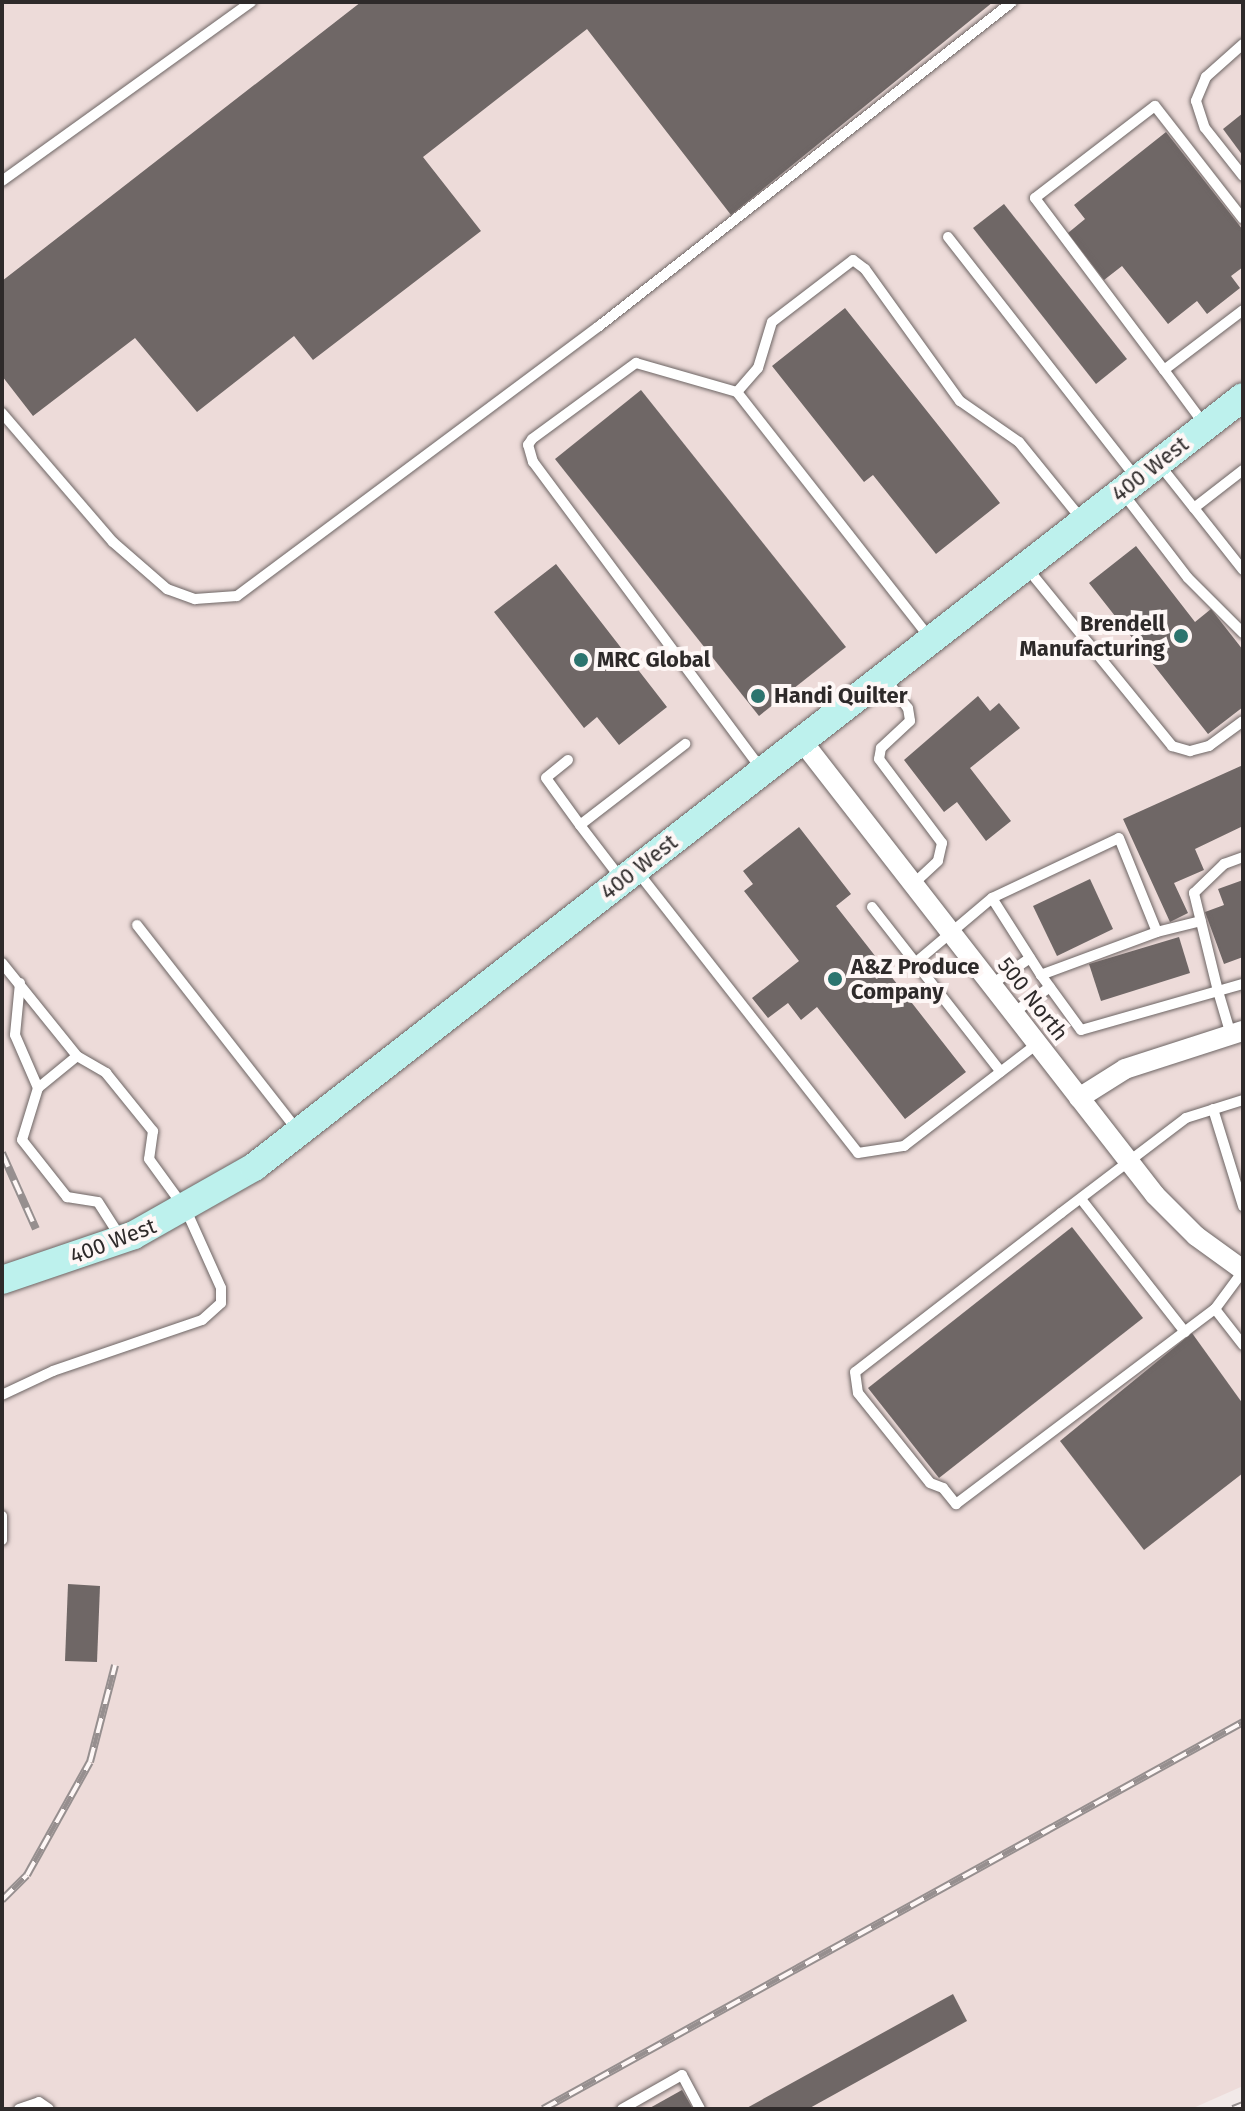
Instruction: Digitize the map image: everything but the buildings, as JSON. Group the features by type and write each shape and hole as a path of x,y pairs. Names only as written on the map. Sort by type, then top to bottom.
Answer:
{"street":[{"name":"400 West","path":"2,1280 122,1240 186,1210 299,1133 1243,397"},
{"name":"500 North","path":"802,741 1174,1216 1243,1270"},
{"path":"1079,1098 1125,1069 1237,1033"}],"lane":[{"path":"2,181 251,2"},
{"path":"2,413 113,542 167,589 195,599 237,596 598,327 1012,2"},
{"path":"1243,44 1206,77 1196,101 1205,128 1243,176"},
{"path":"1206,426 1035,198 1155,106 1243,219"},
{"path":"948,237 1139,478 1188,578 1243,633"},
{"path":"737,392 758,368 772,322 853,260 865,269 960,401 1019,442 1084,521"},
{"path":"1164,370 1243,310"},
{"path":"763,771 533,462 528,445 636,363 737,392 931,640"},
{"path":"1194,508 1243,470"},
{"path":"1139,478 1194,508 1243,570"},
{"path":"1026,566 1172,746 1190,751 1209,746 1243,721"},
{"path":"884,677 908,708 910,721 881,748 879,759 942,843 938,861 913,884"},
{"path":"580,825 685,744"},
{"path":"568,760 546,778 580,825 629,875 858,1153 904,1146 1037,1044"},
{"path":"915,963 949,931 992,898 1119,838 1157,932"},
{"path":"1237,1033 1218,991 1194,893 1224,864 1243,857"},
{"path":"992,898 1041,975 1081,1030 1243,984"},
{"path":"872,907 1001,1072"},
{"path":"1041,975 1157,932 1201,921"},
{"path":"137,925 299,1133"},
{"path":"992,984 1030,958"},
{"path":"2,963 77,1056 106,1073 153,1131 149,1159 186,1210 221,1288 214,1313 2,1395"},
{"path":"20,983 15,1035 38,1088"},
{"path":"1013,1013 1050,987"},
{"path":"77,1056 38,1088 22,1140 67,1197 98,1202 122,1240"},
{"path":"1243,1100 1186,1118 855,1372 858,1393 930,1483 943,1488 956,1504 1215,1309 1243,1270"},
{"path":"1213,1109 1243,1206"},
{"path":"1081,1199 1185,1332"},
{"path":"1215,1309 1243,1345"},
{"path":"2,1516 2,1540"},
{"path":"622,2109 682,2075 700,2109"},
{"path":"19,2109 39,2102 49,2109"}],"shaded area":[{"path":"2,2 1243,2 1243,2086 1191,2109 2,2109"}],"railway":[{"path":"2,1153 36,1229"},
{"path":"2,1900 27,1875 90,1762 115,1665"},
{"path":"543,2109 1243,1722"},
{"path":"1233,2109 1243,2105"}],"place":[{"name":"Brendell Manufacturing","path":"1181,636"},
{"name":"MRC Global","path":"581,660"},
{"name":"Handi Quilter","path":"758,696"},
{"name":"A&Z Produce Company","path":"835,979"}]}
